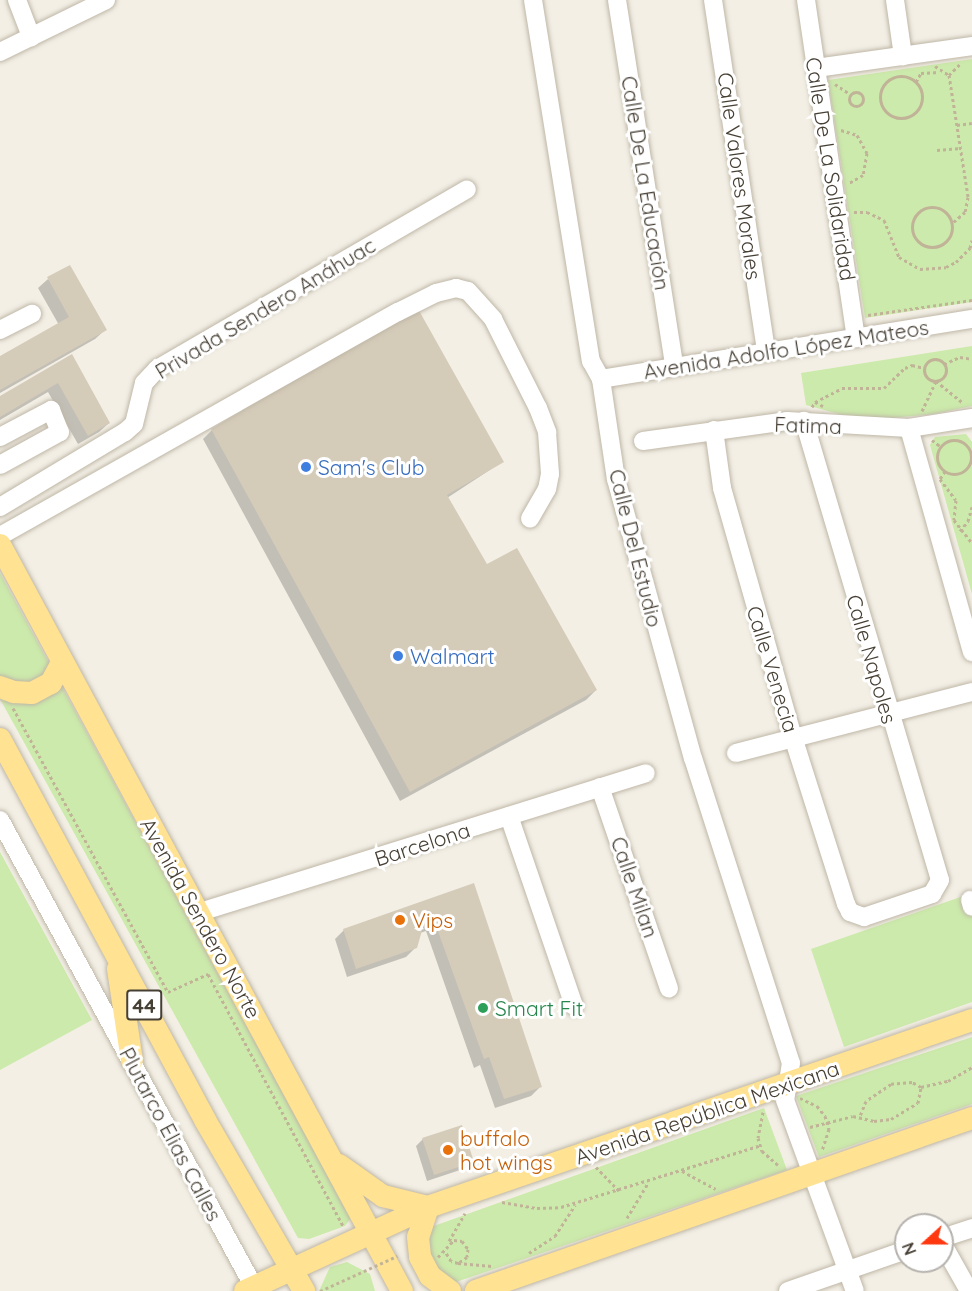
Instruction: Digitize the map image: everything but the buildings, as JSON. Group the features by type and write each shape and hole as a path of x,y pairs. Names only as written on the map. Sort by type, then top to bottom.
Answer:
{"main road":[{"name":"Avenida Sendero Norte","path":"0,545 332,1159 361,1238 402,1291"},
{"path":"1,687 22,694 42,689 51,683 62,662"},
{"name":"44","path":"0,739 205,1120 304,1291"},
{"path":"114,949 132,1060"},
{"name":"Avenida República Mexicana","path":"251,1289 428,1207 796,1093 972,1020"},
{"path":"476,1291 814,1165 972,1118"},
{"path":"332,1159 383,1196 428,1207 418,1237 420,1257 430,1276 450,1291"}],"street":[{"path":"17,0 31,37"},
{"path":"0,52 106,0"},
{"name":"Calle Del Estudio","path":"533,0 591,361 601,379 616,479 693,758 791,1063 796,1093 785,1100 814,1165 844,1270 855,1291"},
{"name":"Calle De La Educación","path":"617,0 674,366"},
{"name":"Calle Valores Morales","path":"713,0 766,352"},
{"name":"Calle De La Solidaridad","path":"806,0 856,338"},
{"path":"895,0 903,56"},
{"path":"816,68 972,46"},
{"name":"Privada Sendero Anáhuac","path":"0,507 125,432 134,424 144,383 157,369 467,189"},
{"path":"0,536 398,312 436,292 456,288 468,291 493,319 538,408 547,432 550,474 547,489 530,519"},
{"path":"0,330 32,314"},
{"name":"Avenida Adolfo López Mateos","path":"601,379 972,319"},
{"path":"0,437 51,410 60,432 0,465"},
{"name":"Fatima","path":"643,441 714,430 804,421 844,427 916,427 971,418"},
{"name":"Calle Napoles","path":"804,421 888,713 940,880 932,894 864,917 850,912 846,904"},
{"path":"916,427 972,652"},
{"name":"Calle Venecia","path":"714,430 722,488 793,737 846,904"},
{"path":"736,753 972,692"},
{"name":"Barcelona","path":"197,913 646,772"},
{"name":"Calle Milan","path":"600,787 669,988"},
{"path":"509,816 574,1005"},
{"name":"Plutarco Elias Calles","path":"0,820 132,1060 251,1289"},
{"path":"954,1234 972,1228"},
{"path":"788,1291 894,1254"},
{"path":"954,1264 969,1291"}],"path":[{"path":"916,82 921,73 939,72 949,75 955,73 961,62 952,63"},
{"path":"889,73 944,64"},
{"path":"935,66 939,72"},
{"path":"949,75 961,148 967,207 951,224 949,237 934,247 921,244 912,228 920,210 933,207 946,213 951,224"},
{"path":"897,76 916,82 922,94 914,113 902,118 889,114 880,96 885,83 897,76"},
{"path":"832,82 843,80"},
{"path":"832,82 833,91"},
{"path":"832,82 850,95 853,105 861,103 860,93 850,95"},
{"path":"837,120 841,141"},
{"path":"957,125 972,123"},
{"path":"839,130 857,135 867,153 863,175 847,183"},
{"path":"937,150 961,148"},
{"path":"846,172 849,193"},
{"path":"850,203 853,224"},
{"path":"852,212 867,212 884,220 893,248 910,266 920,269 946,267 956,262 970,249 972,240"},
{"path":"866,304 868,316 972,300"},
{"path":"924,368 933,359 944,364 960,357 972,360"},
{"path":"916,427 936,381 945,375 944,364"},
{"path":"815,402 842,388 884,388 905,368 912,365 924,368"},
{"path":"924,368 927,378 936,381 967,406 971,418"},
{"path":"950,440 961,441 969,449 970,467 955,474 945,471 938,462 938,451 950,440"},
{"path":"945,471 940,479 956,500 954,520 960,531 972,543"},
{"path":"960,531 969,521 972,507"},
{"path":"1,687 168,992 208,974 361,1238"},
{"path":"860,1116 866,1101 891,1084 912,1082 921,1087 948,1081 972,1067"},
{"path":"802,1121 806,1129 826,1121 860,1116 882,1121 900,1116 918,1103 921,1087"},
{"path":"796,1093 817,1106 826,1121 827,1141 814,1165"},
{"path":"755,1108 766,1104"},
{"path":"766,1104 769,1113"},
{"path":"766,1104 758,1127 761,1145 768,1158 782,1167"},
{"path":"505,1196 494,1199 537,1208 578,1203 761,1145"},
{"path":"604,1161 594,1164 619,1191"},
{"path":"682,1171 723,1190"},
{"path":"624,1229 648,1182"},
{"path":"526,1254 555,1236 578,1203"},
{"path":"456,1212 467,1209 447,1244 446,1255 458,1263 512,1278"},
{"path":"447,1244 458,1239 467,1246 467,1257 458,1263"},
{"path":"320,1291 397,1256"}],"green space":[{"path":"972,59 972,302 865,318 828,80"},
{"path":"972,346 972,406 934,414 880,419 846,416 806,405 801,373"},
{"path":"966,434 972,442 972,594 930,445 935,437"},
{"path":"0,573 351,1218 345,1226 309,1239 298,1238 0,699"},
{"path":"0,852 92,1020 0,1070"},
{"path":"972,893 972,1002 844,1047 811,949"},
{"path":"972,1037 972,1104 819,1157 796,1096"},
{"path":"764,1108 787,1170 450,1284 426,1260 431,1227"},
{"path":"347,1262 370,1274 375,1291 319,1291 330,1267"}],"place":[{"name":"Sam's Club","path":"306,467"},
{"name":"Walmart","path":"398,656"},
{"name":"Vips","path":"400,920"},
{"name":"Smart Fit","path":"483,1008"},
{"name":"buffalo hot wings","path":"448,1150"}]}
